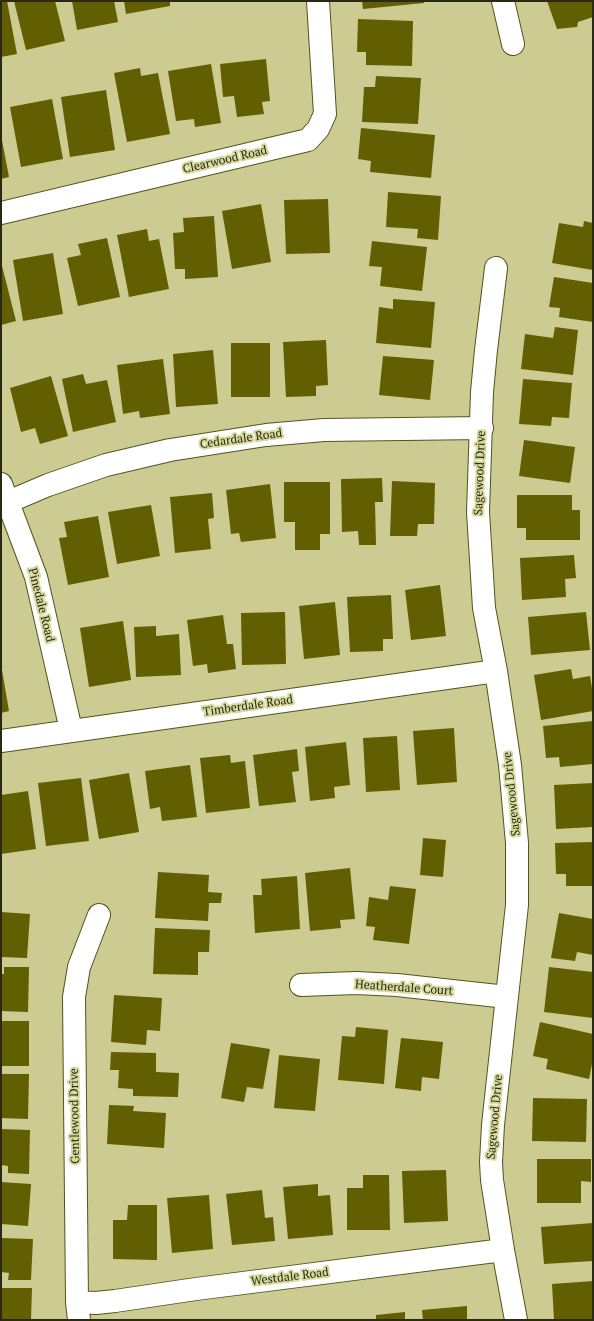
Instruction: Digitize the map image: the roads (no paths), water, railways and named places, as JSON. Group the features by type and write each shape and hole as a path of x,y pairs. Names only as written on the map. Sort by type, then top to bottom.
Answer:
{"street":[{"name":"Clearwood Road","path":"1,213 308,140 318,129 325,114 318,1"},
{"path":"503,1 513,44"},
{"name":"Sagewood Drive","path":"496,268 482,392 478,512 479,549 484,608 496,671 510,765 517,843 517,905 493,1125 491,1162 492,1180 503,1250 516,1320"},
{"name":"Cedardale Road","path":"5,493 48,485 106,465 170,450 266,435 324,430 482,428"},
{"name":"Pinedale Road","path":"5,493 36,577 71,730"},
{"name":"Timberdale Road","path":"1,741 496,671"},
{"name":"Gentlewood Drive","path":"78,1311 74,997 79,967 99,915"},
{"name":"Heatherdale Court","path":"301,985 356,983 397,985 507,997"},
{"name":"Westdale Road","path":"78,1311 96,1303 503,1250"}]}
